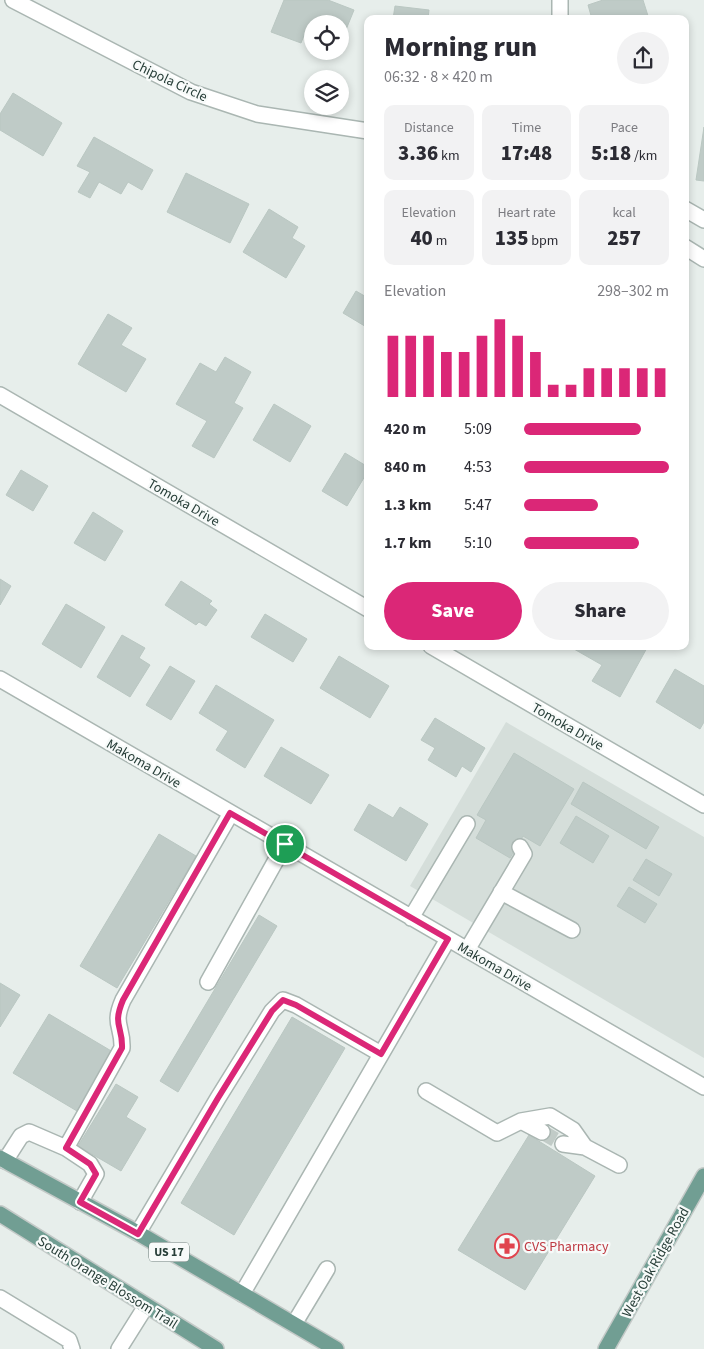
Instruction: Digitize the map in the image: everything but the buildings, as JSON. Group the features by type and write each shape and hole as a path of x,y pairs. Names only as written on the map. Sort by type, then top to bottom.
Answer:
{"main road":[{"name":"US 17","path":"3,1159 138,1234 336,1349"},
{"name":"West Oak Ridge Road","path":"606,1349 704,1176"},
{"name":"South Orange Blossom Trail","path":"0,1214 208,1347"}],"street":[{"name":"Chipola Circle","path":"13,0 191,92 258,114 364,130"},
{"path":"560,0 560,15"},
{"path":"689,211 704,220"},
{"path":"689,250 704,259"},
{"name":"Tomoka Drive","path":"0,395 364,607"},
{"name":"Tomoka Drive","path":"438,650 704,805"},
{"name":"Makoma Drive","path":"0,679 704,1088"},
{"path":"66,1148 122,1048 123,1036 117,1026 118,1012 123,1000 230,813"},
{"path":"411,918 467,824"},
{"path":"208,982 285,844"},
{"path":"467,950 524,854 520,847"},
{"path":"501,892 572,930"},
{"path":"242,1294 448,939"},
{"path":"138,1234 218,1098 272,1011 283,1000 296,1005 381,1054"},
{"path":"426,1091 497,1133 521,1121 550,1116 573,1130 584,1146"},
{"path":"521,1121 542,1132"},
{"path":"3,1159 21,1136 29,1132 66,1148 90,1164 96,1174 80,1202"},
{"path":"564,1144 584,1146 619,1165"},
{"path":"294,1324 327,1269"},
{"path":"0,1298 70,1344"},
{"path":"125,1347 146,1306"}],"shaded area":[{"path":"506,722 704,837 704,1058 410,886"}],"tunnel":[{"path":"542,1132 563,1144"}],"place":[{"name":"CVS Pharmacy","path":"507,1246"}],"route":[{"path":"230,813 285,844 448,939 381,1054 296,1005 283,1000 272,1011 218,1098 138,1234 80,1202 96,1174 90,1164 66,1148 122,1048 123,1036 117,1026 118,1012 123,1000 230,813"}]}
